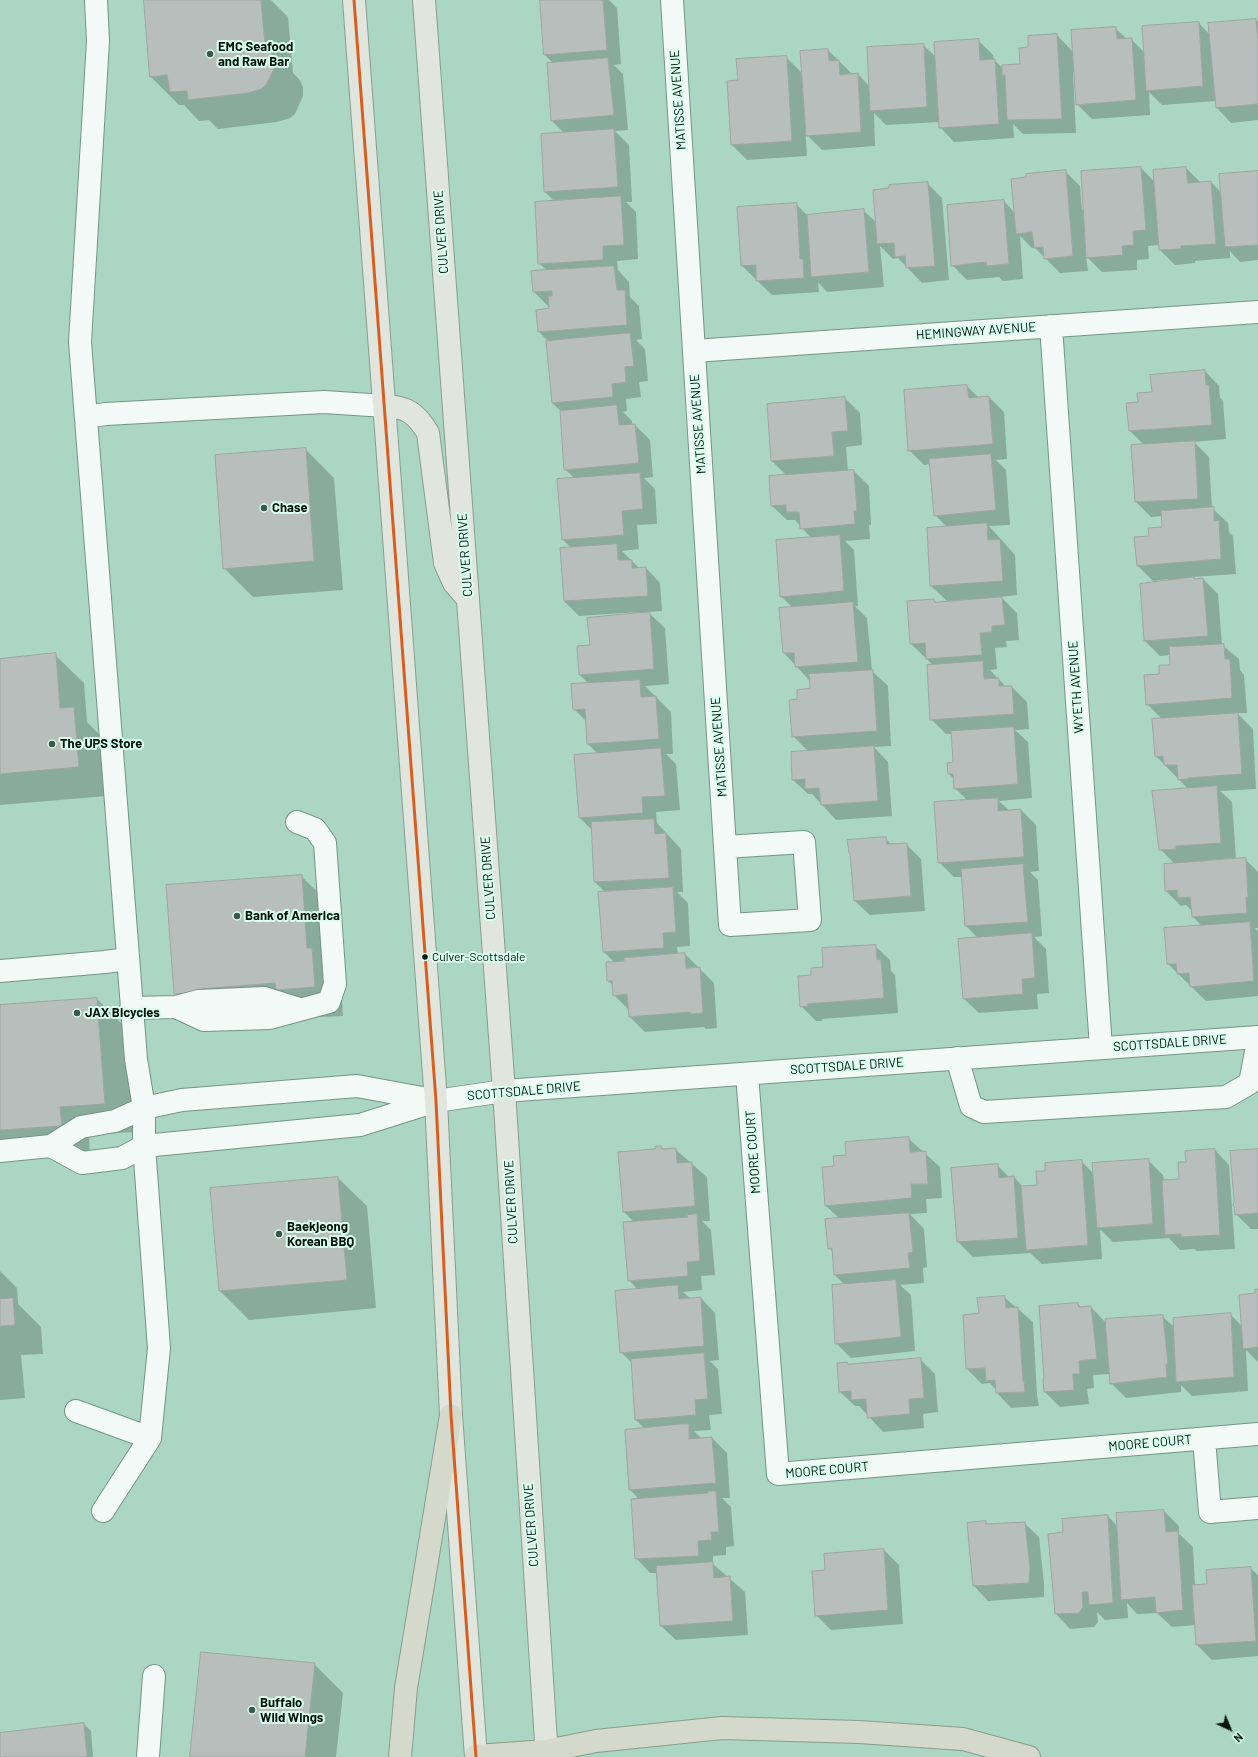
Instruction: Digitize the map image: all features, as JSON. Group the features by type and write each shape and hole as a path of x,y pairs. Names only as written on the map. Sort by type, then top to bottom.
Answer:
{"highway":[{"path":"400,1757 406,1688 451,1415"},
{"path":"476,1757 546,1754 596,1741 722,1728 859,1732 963,1739 1029,1757"}],"main road":[{"path":"354,0 436,1101 451,1415 476,1757"},
{"name":"CULVER DRIVE","path":"424,0 504,1091 546,1754"},
{"path":"385,406 400,406 413,414 421,421 428,433 445,563 454,583 468,599"}],"street":[{"path":"96,0 98,41 80,342 136,1060 144,1108 144,1146 159,1348 150,1438 103,1510"},
{"name":"MATISSE AVENUE","path":"672,0 725,847 730,925 810,920 804,842 725,847"},
{"name":"HEMINGWAY AVENUE","path":"694,351 1258,312"},
{"name":"WYETH AVENUE","path":"1051,326 1101,1048"},
{"path":"86,417 106,414 324,402 385,406"},
{"path":"132,1008 176,1007 204,1020 270,1018 329,1002 335,984 325,843 315,829 297,822"},
{"path":"0,971 128,959"},
{"name":"SCOTTSDALE DRIVE","path":"436,1101 504,1091 1258,1037"},
{"path":"957,1058 971,1106 984,1112 1226,1097 1250,1083 1258,1040"},
{"name":"MOORE COURT","path":"747,1074 778,1474 1258,1434"},
{"path":"0,1151 51,1146 82,1127 115,1121 144,1108 182,1100 357,1086 436,1101"},
{"path":"51,1146 82,1164 122,1158 144,1146 360,1125 436,1101"},
{"path":"76,1411 150,1438"},
{"name":"MOORE COURT","path":"1204,1439 1210,1512 1258,1508"},
{"path":"148,1757 154,1676"}],"building":[{"name":"EMC Seafood and Raw Bar","path":"144,0 261,0 265,45 270,49 274,58 275,67 266,85 261,89 248,93 188,100 187,91 170,92 167,75 150,77"},
{"path":"540,0 603,0 607,50 544,55"},
{"path":"1256,19 1258,40 1258,104 1216,108 1208,23"},
{"path":"1199,22 1203,86 1146,91 1142,26"},
{"path":"1116,27 1117,39 1132,38 1136,100 1076,105 1071,30"},
{"path":"1057,34 1062,119 1007,120 1005,75 1002,75 1002,65 1020,64 1019,48 1028,47 1028,36"},
{"path":"979,39 980,60 995,59 999,124 939,128 934,42"},
{"path":"924,44 927,107 870,111 867,47"},
{"path":"828,49 829,61 839,60 840,75 858,73 861,132 806,136 800,51"},
{"path":"787,56 792,141 731,145 727,81 738,80 736,59"},
{"path":"608,58 614,115 551,121 547,63"},
{"path":"614,129 618,187 544,192 541,134"},
{"path":"1141,167 1146,230 1133,231 1134,245 1122,246 1123,255 1086,258 1081,171"},
{"path":"1186,167 1188,183 1211,181 1216,244 1181,246 1181,249 1159,250 1153,170"},
{"path":"1066,170 1073,256 1044,259 1043,247 1034,248 1032,232 1016,234 1011,179 1026,177 1026,174"},
{"path":"1258,171 1258,245 1225,247 1219,174"},
{"path":"928,182 935,266 906,268 905,256 895,257 894,243 877,244 873,190 889,188 889,185"},
{"path":"621,196 624,245 603,246 603,260 538,264 535,202"},
{"path":"1004,200 1009,264 987,266 986,262 951,266 947,205"},
{"path":"797,203 800,259 803,259 804,278 756,281 756,265 741,266 737,207"},
{"path":"864,209 869,272 811,277 807,215"},
{"path":"614,266 617,290 625,290 627,325 538,332 536,310 549,308 548,296 552,296 552,291 533,292 531,271"},
{"path":"630,333 634,366 625,367 626,382 612,384 613,397 552,403 546,341"},
{"path":"1205,370 1206,385 1209,385 1212,425 1129,431 1126,403 1138,402 1137,393 1152,392 1150,375"},
{"path":"967,385 969,398 989,396 993,444 908,451 904,390"},
{"path":"845,397 848,431 832,432 834,456 771,461 767,404"},
{"path":"617,405 619,425 635,424 639,463 564,470 560,411"},
{"path":"1195,441 1198,499 1135,502 1131,445"},
{"name":"Chase","path":"306,448 314,561 223,569 215,455"},
{"path":"991,454 996,510 934,516 929,459"},
{"path":"854,470 857,511 854,511 855,524 800,529 799,512 786,512 786,505 771,506 769,476"},
{"path":"640,473 643,509 622,511 624,535 562,540 557,479"},
{"path":"1214,507 1214,521 1219,520 1221,559 1137,566 1134,537 1149,536 1148,528 1162,527 1161,511"},
{"path":"987,523 988,540 1000,539 1003,581 930,586 927,528"},
{"path":"840,535 844,591 780,597 776,540"},
{"path":"617,544 618,560 632,560 632,568 646,567 648,596 564,601 560,548"},
{"path":"1194,577 1194,579 1203,578 1208,636 1144,641 1140,584"},
{"path":"1002,597 1005,625 992,626 992,632 980,633 982,655 926,659 925,643 910,644 907,601 934,599 935,602"},
{"path":"853,602 858,662 795,667 794,653 783,653 779,608"},
{"path":"650,612 654,669 579,675 577,646 590,645 587,618"},
{"path":"1224,644 1225,659 1230,659 1232,698 1146,705 1144,675 1159,674 1159,665 1170,665 1169,647"},
{"path":"56,653 60,708 74,707 79,767 0,774 0,659"},
{"path":"983,661 984,679 999,678 999,686 1012,686 1014,714 930,720 927,665"},
{"path":"873,670 877,731 792,737 789,700 797,699 797,690 810,688 809,674"},
{"path":"640,680 641,697 656,696 659,739 587,744 585,709 573,710 571,684"},
{"path":"1238,713 1242,774 1178,780 1177,765 1164,765 1163,756 1155,757 1152,719"},
{"path":"1014,727 1018,784 954,789 953,774 948,774 947,763 953,762 951,731"},
{"path":"874,746 878,801 821,805 819,788 805,789 805,779 792,780 791,752"},
{"path":"661,748 665,796 642,797 643,813 579,818 574,755"},
{"path":"1217,786 1221,843 1176,846 1176,849 1159,850 1152,791"},
{"path":"998,798 998,811 1021,809 1024,857 938,863 934,802"},
{"path":"654,819 655,834 666,833 669,878 594,882 591,822"},
{"path":"886,837 887,844 907,843 911,896 854,901 850,853 847,840"},
{"path":"1246,858 1248,897 1246,897 1247,913 1192,917 1190,897 1178,898 1177,890 1165,891 1164,864"},
{"path":"1023,864 1028,922 965,926 961,869"},
{"name":"Bank of America","path":"302,875 307,948 312,948 315,987 276,990 275,983 201,989 201,992 174,994 166,885"},
{"path":"673,887 676,932 663,933 664,948 603,952 598,892"},
{"path":"1250,922 1254,981 1190,987 1189,973 1177,974 1176,964 1167,964 1164,928"},
{"path":"1032,933 1035,978 1022,979 1023,994 963,999 958,939"},
{"path":"876,945 877,960 881,959 884,998 807,1004 808,1006 800,1007 798,976 811,975 811,968 823,967 822,948"},
{"path":"685,953 686,968 700,967 703,1013 690,1014 690,1012 629,1017 627,994 613,996 612,981 607,981 606,962 624,961 624,958"},
{"path":"97,998 105,1104 60,1107 62,1126 0,1130 0,1005"},
{"path":"909,1137 910,1152 926,1151 928,1184 911,1184 912,1198 825,1206 822,1167 834,1166 833,1156 846,1155 845,1142"},
{"path":"661,1146 662,1149 676,1148 677,1163 692,1162 695,1206 623,1212 618,1152 655,1149 655,1147"},
{"path":"1215,1149 1220,1235 1181,1237 1181,1234 1165,1235 1162,1180 1179,1179 1178,1162 1186,1162 1185,1151"},
{"path":"1258,1149 1258,1213 1235,1215 1233,1206 1234,1200 1230,1151"},
{"path":"1149,1159 1153,1224 1097,1228 1092,1163"},
{"path":"1082,1160 1088,1245 1026,1250 1021,1186 1037,1185 1036,1171 1045,1171 1045,1163"},
{"path":"998,1164 999,1178 1014,1176 1018,1238 957,1242 951,1168"},
{"name":"Baekjeong Korean BBQ","path":"338,1177 347,1280 219,1291 210,1188"},
{"path":"909,1213 913,1252 908,1253 910,1268 834,1275 832,1248 828,1249 825,1219"},
{"path":"697,1214 700,1261 687,1262 688,1276 628,1281 623,1222 688,1217 687,1215"},
{"path":"896,1280 901,1337 835,1344 832,1285"},
{"path":"678,1285 679,1299 701,1297 704,1346 620,1353 615,1291"},
{"path":"1255,1289 1258,1289 1258,1347 1243,1349 1239,1295 1255,1293"},
{"path":"1005,1296 1006,1308 1018,1307 1025,1392 996,1393 995,1380 986,1381 985,1368 966,1369 963,1315 979,1313 977,1298"},
{"path":"13,1298 15,1325 0,1326 0,1299"},
{"path":"1078,1303 1079,1307 1091,1306 1097,1359 1079,1361 1080,1374 1073,1374 1074,1390 1044,1392 1039,1306"},
{"path":"1231,1313 1234,1377 1176,1382 1173,1318"},
{"path":"1163,1315 1168,1364 1166,1364 1167,1377 1110,1384 1105,1319"},
{"path":"704,1353 708,1399 695,1400 696,1415 635,1420 631,1359"},
{"path":"921,1358 924,1398 909,1399 910,1414 867,1418 866,1399 851,1400 851,1391 839,1392 837,1363 847,1362 848,1364"},
{"path":"689,1424 689,1439 712,1437 716,1483 629,1490 625,1430"},
{"path":"707,1491 716,1491 719,1532 711,1532 712,1540 698,1541 699,1556 635,1559 631,1499 708,1493"},
{"path":"1164,1510 1166,1532 1178,1531 1183,1610 1156,1613 1155,1597 1121,1600 1116,1513"},
{"path":"1108,1515 1113,1603 1089,1605 1088,1592 1082,1592 1083,1607 1079,1613 1055,1614 1048,1534 1063,1532 1062,1519"},
{"path":"986,1521 986,1524 1025,1522 1030,1568 1029,1583 973,1586 967,1523"},
{"path":"884,1549 888,1610 815,1616 812,1571 825,1570 824,1554"},
{"path":"713,1562 714,1578 730,1576 733,1621 660,1626 656,1566"},
{"path":"1251,1567 1256,1641 1196,1645 1192,1585 1207,1584 1206,1570"},
{"name":"Buffalo Wild Wings","path":"201,1652 315,1663 305,1757 190,1757"},
{"path":"84,1723 87,1757 0,1757 0,1733"}],"transit line":[{"path":"354,0 436,1101 451,1415 476,1757"}],"place":[{"name":"EMC Seafood and Raw Bar","path":"210,54"},
{"name":"Chase","path":"264,508"},
{"name":"The UPS Store","path":"52,744"},
{"name":"Bank of America","path":"237,916"},
{"name":"Culver-Scottsdale","path":"425,957"},
{"name":"JAX Bicycles","path":"77,1013"},
{"name":"Baekjeong Korean BBQ","path":"279,1234"},
{"name":"Buffalo Wild Wings","path":"252,1710"}]}
